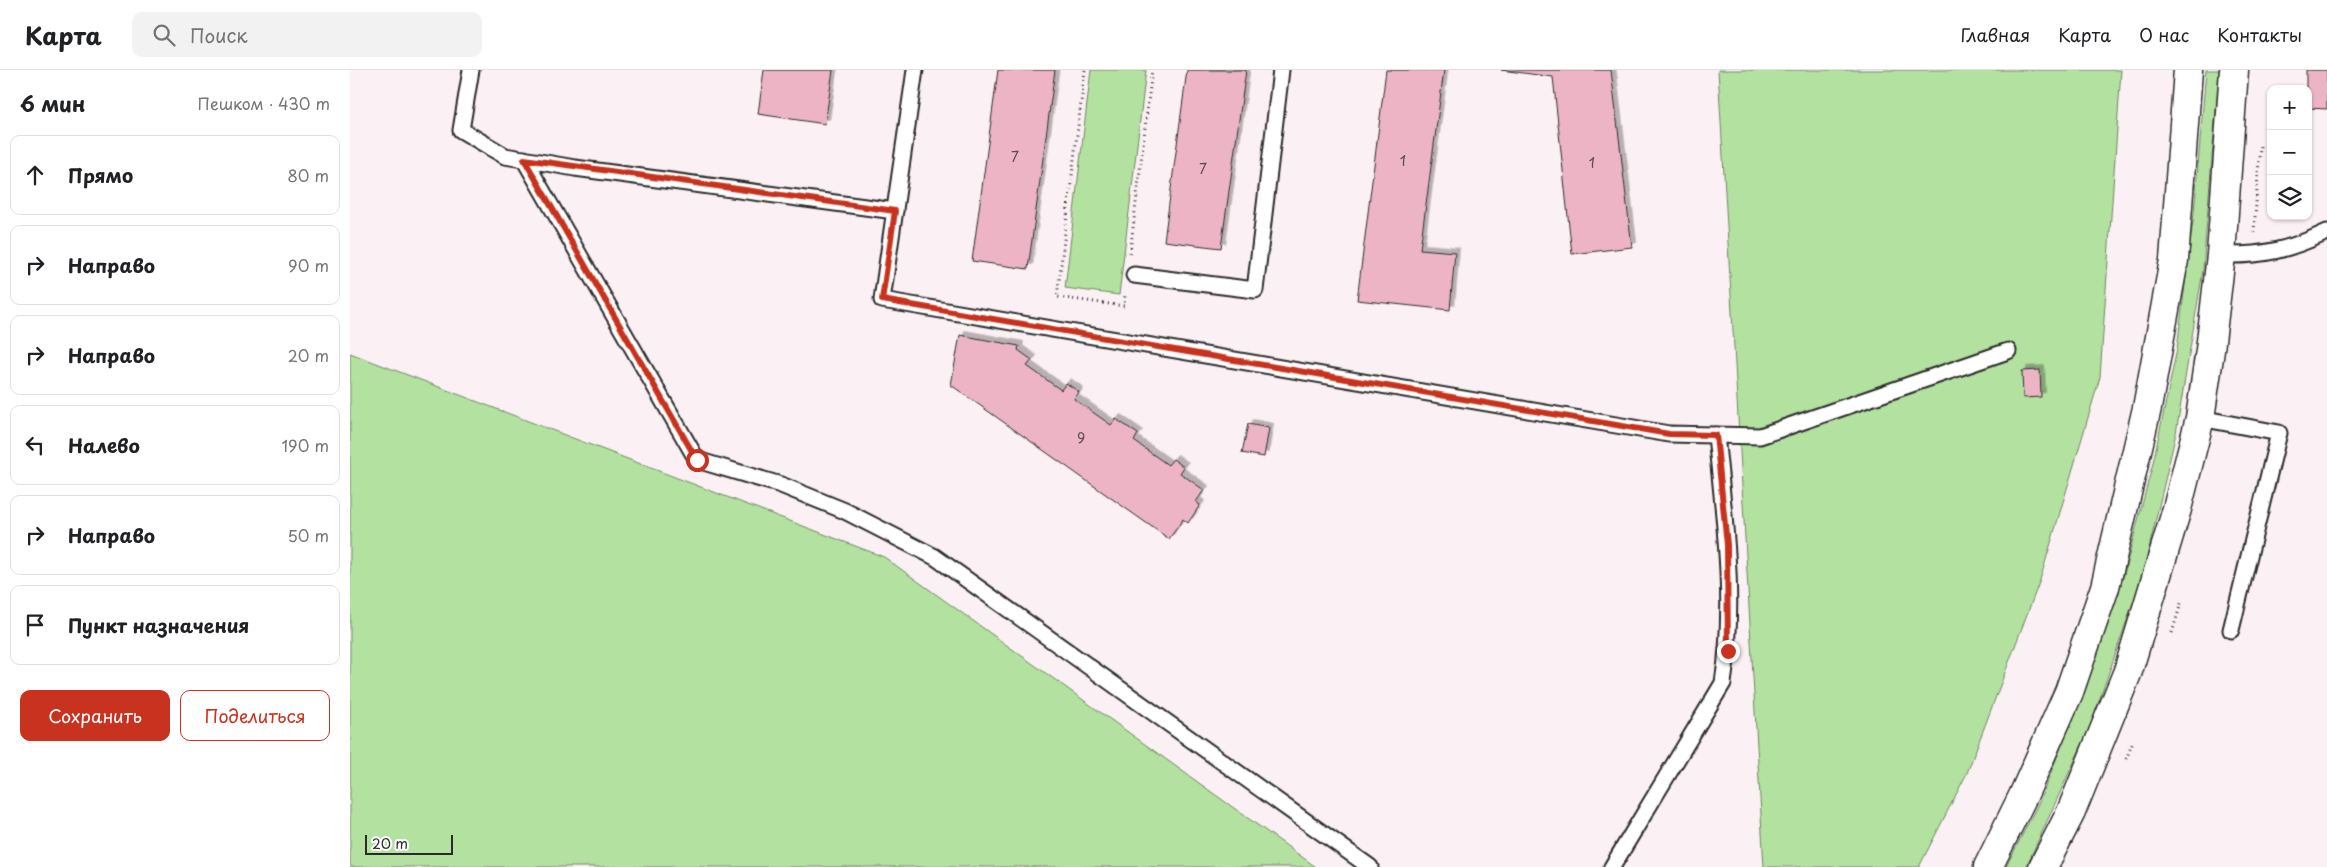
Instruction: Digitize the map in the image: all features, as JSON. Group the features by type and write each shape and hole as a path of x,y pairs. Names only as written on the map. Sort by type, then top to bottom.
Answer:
{"street":[{"path":"1988,867 2023,796 2069,692 2106,587 2147,408 2174,260 2188,70"},
{"path":"2043,867 2070,812 2128,671 2177,509 2200,418 2221,255 2234,70"}],"lane":[{"path":"471,70 461,130 505,156 895,211"},
{"path":"915,70 882,300 1669,434 1760,436 2008,351"},
{"path":"1134,275 1255,290 1281,70"},
{"path":"524,159 697,460 781,485 845,511 935,557 1370,867"},
{"path":"2221,255 2253,256 2297,246 2327,232"},
{"path":"2200,418 2279,433 2231,630"},
{"path":"1612,867 1723,683 1728,651 1727,545 1716,435"}],"path":[{"path":"1085,70 1057,297 1124,306 1126,289"},
{"path":"1130,254 1152,70"}],"green space":[{"path":"1091,70 1146,70 1119,295 1065,288"},
{"path":"1718,70 2121,70 2100,377 2040,580 1967,773 1919,867 1764,867"},
{"path":"2206,70 2219,70 2203,270 2176,433 2143,574 2090,727 2026,867 2006,867 2040,800 2081,697 2123,578 2153,463 2177,349 2194,213"},
{"path":"350,353 884,557 1316,867 350,867"}],"building":[{"path":"764,70 833,70 825,124 758,114"},
{"path":"998,70 1055,70 1028,269 972,261"},
{"path":"1187,70 1246,70 1221,248 1164,241"},
{"path":"1386,70 1444,70 1420,249 1455,252 1450,310 1357,300"},
{"path":"1501,70 1611,70 1632,247 1572,254 1553,77"},
{"path":"2306,70 2327,70 2327,109 2312,108 2312,85 2306,85"},
{"path":"960,335 1019,346 1018,350 1032,360 1027,366 1061,390 1066,383 1079,392 1074,399 1111,425 1116,419 1138,434 1134,441 1168,465 1173,459 1184,467 1180,473 1204,490 1196,502 1200,505 1188,523 1183,519 1169,539 951,385"},
{"path":"2040,370 2041,397 2023,398 2022,371"},
{"path":"1248,424 1269,428 1264,457 1242,453"}],"route":[{"path":"697,460 524,159 575,168 895,211 882,300 1669,434 1716,435 1727,545 1728,651"}]}
